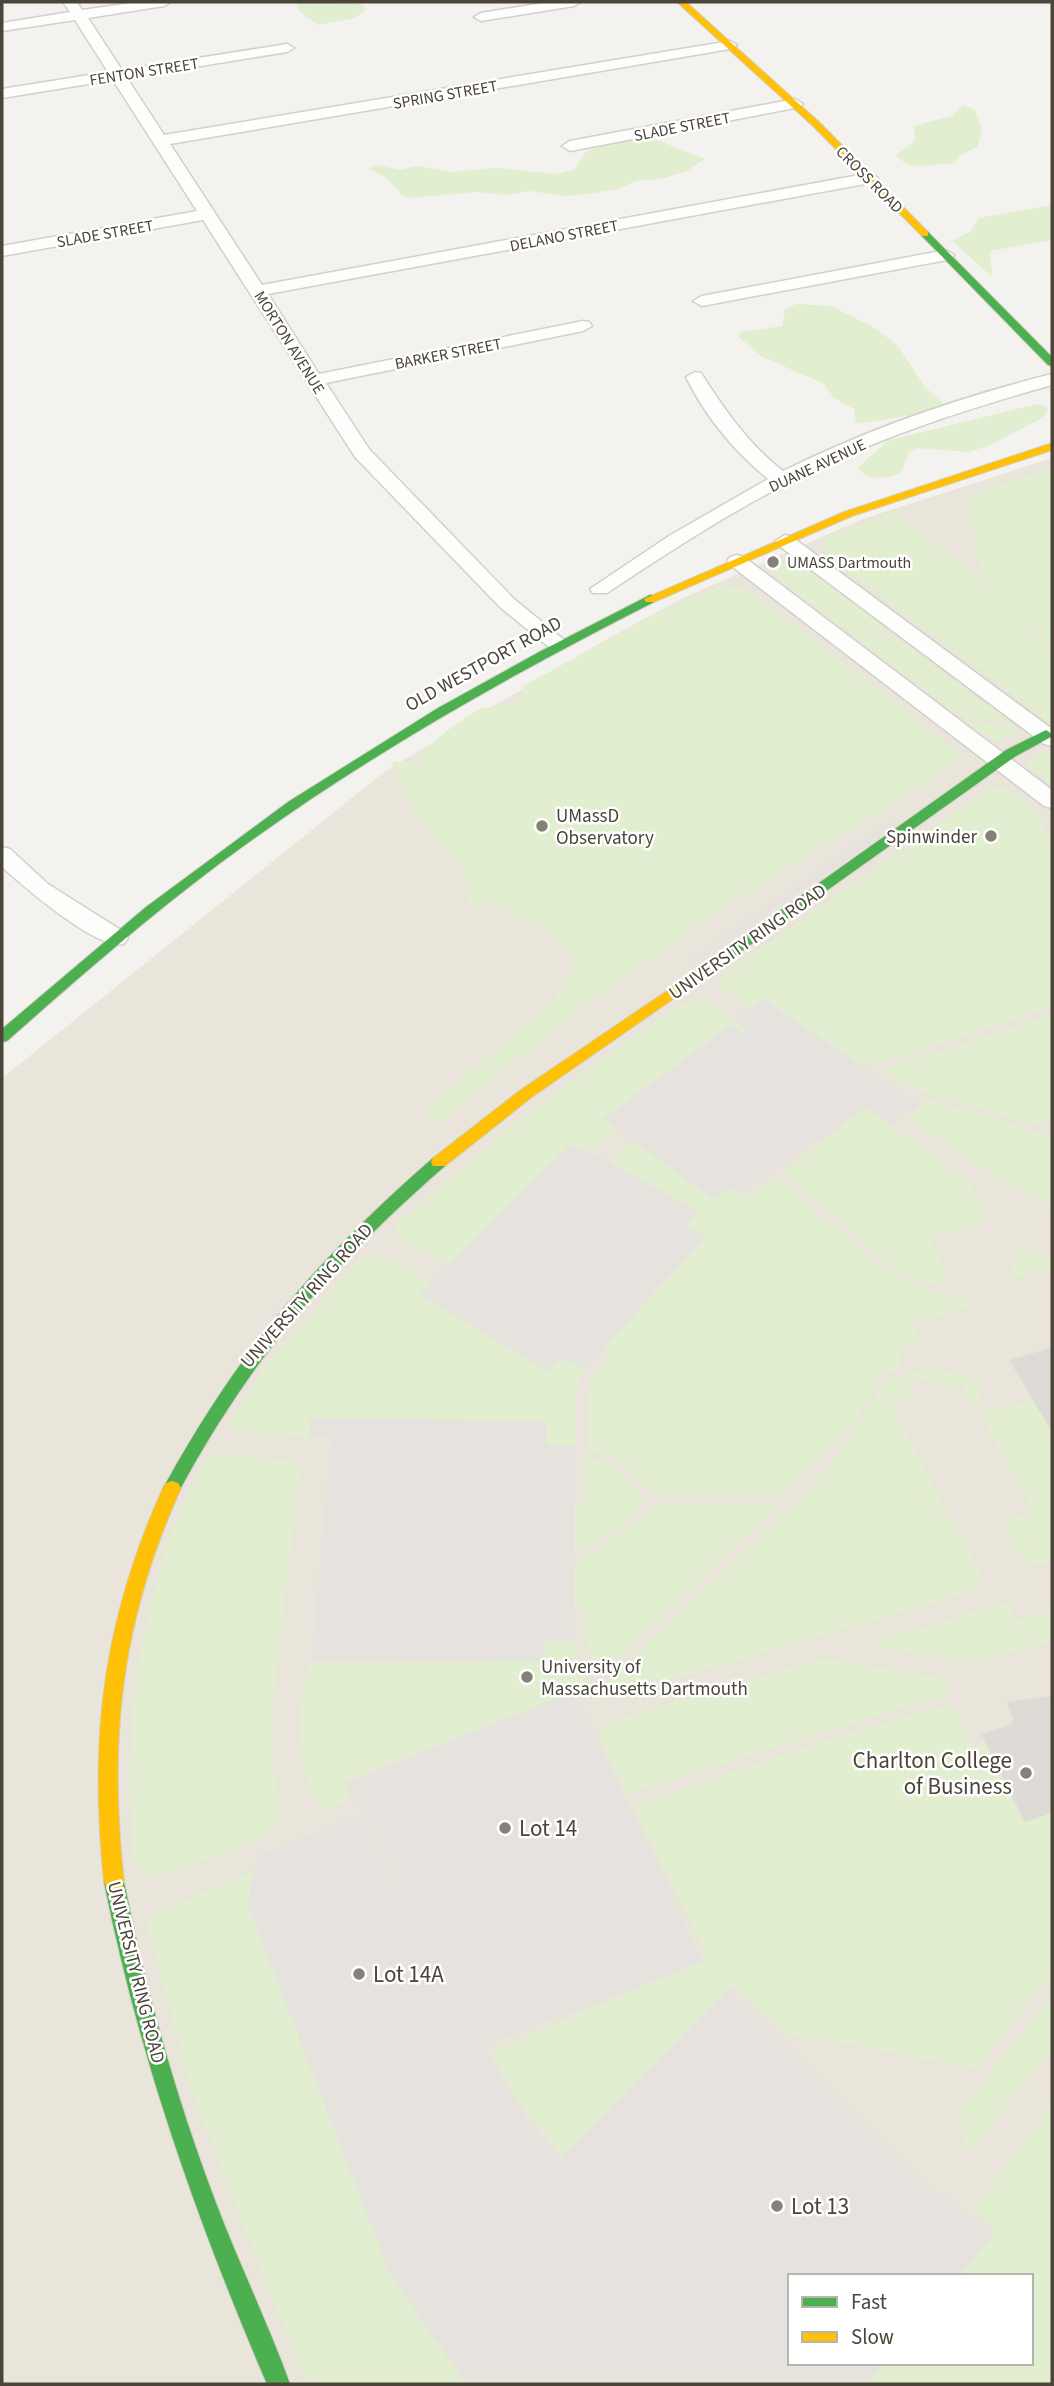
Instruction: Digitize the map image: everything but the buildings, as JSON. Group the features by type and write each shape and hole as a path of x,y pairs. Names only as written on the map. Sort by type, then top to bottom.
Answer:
{"street":[{"path":"2,27 73,8 164,2"},
{"path":"481,17 574,2"},
{"name":"CROSS ROAD","path":"681,2 794,104 1052,363"},
{"name":"MORTON AVENUE","path":"73,8 362,453 390,485 507,603 557,644"},
{"name":"SPRING STREET","path":"159,141 730,45"},
{"name":"FENTON STREET","path":"2,94 287,48"},
{"name":"SLADE STREET","path":"570,146 794,104"},
{"name":"DELANO STREET","path":"258,291 870,178"},
{"name":"SLADE STREET","path":"2,251 209,214"},
{"path":"702,301 946,255"},
{"name":"BARKER STREET","path":"314,380 583,326"},
{"path":"695,377 703,396 757,461 782,480"},
{"name":"DUANE AVENUE","path":"600,589 656,552 782,480 863,442 980,400 1052,379"},
{"name":"OLD WESTPORT ROAD","path":"2,1037 116,938 211,864 331,779 448,705 557,644 737,561 906,493 1052,446"},
{"name":"UNIVERSITY RING ROAD","path":"279,2384 222,2247 182,2137 143,2007 113,1873 107,1816 106,1760 117,1658 139,1564 172,1481 231,1379 260,1342 331,1263 405,1192 520,1098 971,784 1000,761 1049,736 785,541"},
{"path":"737,561 1052,801"},
{"path":"1032,785 1052,810"},
{"path":"2,854 40,889 116,938"}],"shaded area":[{"name":"University of Massachusetts Dartmouth","path":"1052,458 1052,2384 2,2384 2,1078 384,772 591,648 683,598 863,519"},
{"path":"896,817 902,821 698,961 686,963"},
{"path":"764,999 920,1106 892,1124 867,1106 742,1193 733,1186 714,1200 603,1119 731,1025 744,1033 748,1032 734,1019"},
{"path":"570,1145 611,1163 698,1211 685,1225 706,1236 584,1369 560,1357 547,1371 421,1295 421,1292"},
{"path":"310,1418 547,1421 546,1445 575,1446 574,1640 544,1640 543,1661 312,1658 331,1437 309,1436"},
{"path":"575,1691 703,1962 482,2046 526,2119 574,2173 563,2155 729,1989 914,2175 995,2234 961,2274 788,2274 788,2365 883,2365 867,2384 466,2384 390,2274 247,1903 257,1856 359,1815 443,1972 347,1784"}],"green space":[{"path":"295,2 361,4 364,5 365,11 355,18 318,25 300,12"},
{"path":"963,105 975,110 982,130 978,146 958,157 954,164 916,166 902,161 896,155 915,140 914,126 952,116"},
{"path":"638,137 660,141 705,159 687,171 661,179 636,181 618,189 566,196 529,191 506,195 477,192 409,198 403,196 389,180 369,168 377,165 400,170 418,166 451,172 496,168 557,174 574,170 585,153 597,147"},
{"path":"1052,205 1052,240 990,251 992,277 952,241 971,231 979,218"},
{"path":"796,304 831,306 873,327 897,345 925,387 944,404 913,415 856,424 854,409 834,398 824,384 761,356 738,336 741,332 782,326 785,309"},
{"path":"1038,404 1046,406 1048,411 1042,418 990,445 969,452 916,448 908,454 902,472 891,476 872,477 858,467 889,440"},
{"path":"1052,469 1052,645 1020,618 1052,650 1052,724 835,562 823,546 825,538 894,511 991,587 981,571 973,529 967,518 968,501 986,490"},
{"path":"776,560 802,567 832,586 885,628 883,636 845,629 778,579 770,566"},
{"path":"720,586 743,588 759,598 963,756 946,770 715,913 588,1003 431,1128 429,1107 552,1003 576,963 553,933 493,904 469,907 465,888 473,885 397,786 399,770 390,762 423,763 417,756 475,711 519,701 523,686 665,609"},
{"path":"847,631 885,639 888,631 1002,716 1004,721 963,718"},
{"path":"1007,719 1017,728 1009,735 1002,734 1006,738 996,742 966,721 1004,725 1007,724"},
{"path":"1042,751 1052,753 1052,786 1026,765"},
{"path":"992,787 1011,791 1019,796 1048,835 1052,834 1052,1007 873,1065 868,1061 861,1065 764,1000 750,1008 721,988 719,981 725,974"},
{"path":"705,1000 749,1032 744,1033 731,1025 603,1118 616,1128 588,1151 570,1145 462,1274 397,1236 396,1228 403,1219 534,1109 669,1012 685,1003"},
{"path":"1052,1015 1052,1120 1038,1126 924,1092 881,1070"},
{"path":"929,1099 1052,1137 1052,1205 994,1176 908,1117"},
{"path":"866,1108 969,1182 982,1203 973,1206 982,1207 984,1220 957,1236 952,1231 930,1237 950,1284 940,1286 896,1271 783,1172"},
{"path":"633,1141 730,1188 745,1199 776,1177 895,1278 968,1303 972,1307 911,1323 922,1343 903,1345 898,1370 882,1375 854,1423 781,1495 653,1495 630,1470 612,1458 587,1450 590,1383 612,1354 605,1347 706,1237 685,1225 697,1211 611,1163"},
{"path":"1020,1247 1052,1259 1052,1268 1009,1279"},
{"path":"376,1253 430,1282 421,1296 547,1371 563,1358 584,1369 576,1391 575,1446 546,1445 546,1421 310,1418 309,1436 236,1432 229,1422 270,1361 357,1262"},
{"path":"935,1366 984,1386 978,1391 982,1398 972,1403 961,1383 939,1389 937,1385 917,1377 909,1392 912,1396 890,1403 949,1515 937,1519 906,1463 938,1526 941,1525 938,1521 950,1518 981,1573 974,1591 597,1701 599,1690 790,1509 839,1455 886,1380 903,1375 893,1398 905,1374"},
{"path":"1032,1400 1052,1427 1052,1545 1047,1547 1029,1540 1012,1545 1007,1533 1013,1518 1027,1514 1026,1511 1032,1509 981,1415"},
{"path":"222,1454 292,1461 300,1472 271,1717 271,1753 282,1816 277,1827 254,1841 165,1875 146,1874 134,1864 131,1829 131,1728 139,1661 169,1537 205,1459"},
{"path":"590,1458 621,1473 633,1485 642,1500 623,1523 575,1551 574,1504 586,1502 586,1459"},
{"path":"660,1503 780,1503 598,1677 584,1636 586,1606 574,1605 574,1565"},
{"path":"1030,1542 1052,1548 1052,1561 1030,1563 1013,1547"},
{"path":"1006,1602 1018,1621 1052,1612 1052,1641 989,1658 953,1659 874,1647 872,1643"},
{"path":"573,1641 585,1688 344,1781 348,1802 326,1809 315,1800 303,1763 301,1740 302,1695 309,1663 546,1661 546,1642"},
{"path":"830,1659 935,1677 944,1680 950,1693 627,1794 600,1740 603,1726 620,1719 815,1660"},
{"path":"951,1704 974,1748 984,1742 1021,1819 1025,1822 1052,1813 1052,1976 996,2040 980,2067 969,2068 826,2040 788,2036 732,1984 561,2156 516,2097 491,2052 708,1958 633,1806 853,1732"},
{"path":"254,1871 247,1903 390,2274 466,2384 310,2384 273,2301 192,2091 147,1925 153,1914"},
{"path":"1052,1997 1052,2049 970,2151 963,2147 961,2109"},
{"path":"1052,2106 1052,2384 861,2384 876,2365 1033,2365 1033,2274 954,2274 994,2227 973,2209"}],"traffic: fast":[{"path":"925,234 1052,363"},
{"path":"2,1037 151,910 292,805 442,711 650,599"},
{"path":"717,962 1011,753 1046,734"},
{"path":"172,1488 226,1394 288,1311 359,1235 439,1162"},
{"path":"114,1882 127,1947 161,2075 204,2200 279,2384"}],"traffic: slow":[{"path":"681,2 816,124 925,234"},
{"path":"650,599 848,514 1052,446"},
{"path":"439,1162 527,1093 717,962"},
{"path":"114,1882 107,1782 113,1680 135,1581 151,1534 172,1488"}],"place":[{"name":"UMASS Dartmouth","path":"773,562"},
{"name":"UMassD Observatory","path":"542,826"},
{"name":"Spinwinder","path":"991,836"},
{"name":"University of Massachusetts Dartmouth","path":"527,1677"},
{"name":"Charlton College of Business","path":"1026,1773"},
{"name":"Lot 14","path":"505,1828"},
{"name":"Lot 14A","path":"359,1974"},
{"name":"Lot 13","path":"777,2206"}]}
